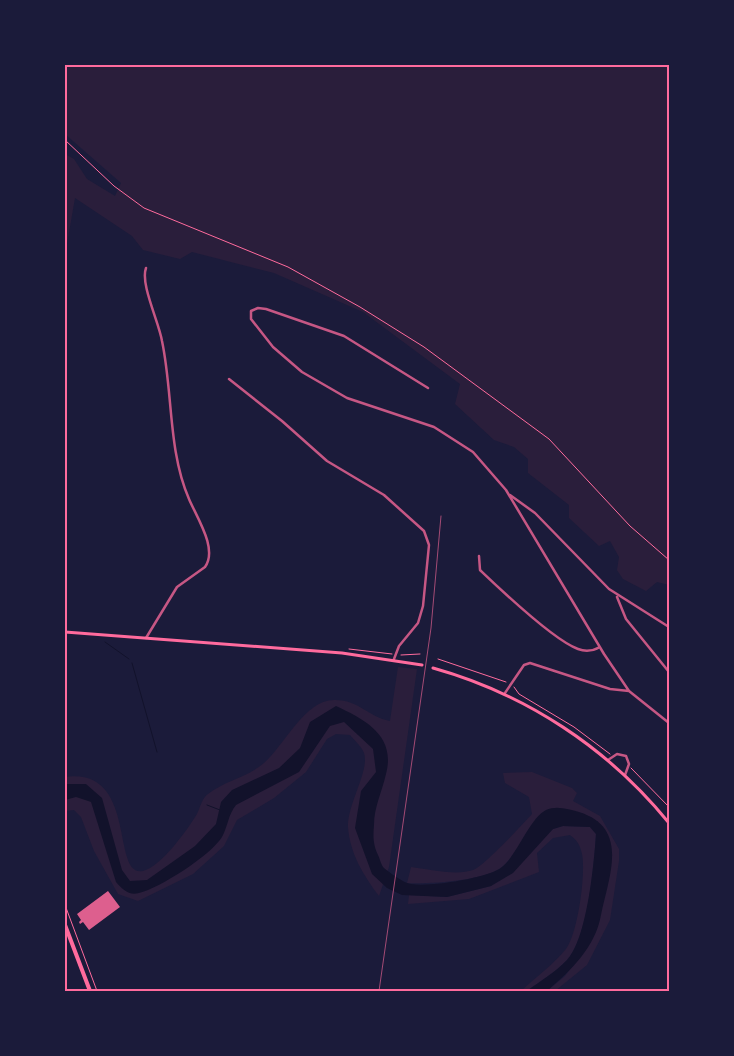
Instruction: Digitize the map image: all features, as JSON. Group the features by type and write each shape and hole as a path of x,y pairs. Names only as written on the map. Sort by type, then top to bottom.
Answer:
{"main road":[{"path":"65,632 342,653 394,659 422,665"},
{"path":"433,668 468,678 505,694 564,728 625,774 669,823"},
{"path":"65,925 90,991"}],"street":[{"path":"146,268 145,287 158,320 167,364 181,476 210,553 206,567 180,583 172,592 146,638"},
{"path":"428,388 350,340 328,330 266,309 252,309 250,315 273,347 302,372 347,398 422,422 443,432 473,452 508,494 600,647 629,691 669,722"},
{"path":"228,379 282,421 327,461 384,495 424,531 429,545 423,606 418,623 399,646 394,659"},
{"path":"508,494 535,513 602,584 617,596 669,627"},
{"path":"479,556 480,570 512,599 566,642 585,651 600,647"},
{"path":"617,596 626,619 669,672"},
{"path":"505,694 524,665 530,663 613,690 629,691"},
{"path":"608,760 619,754 626,756 629,760 629,767 625,774"}],"path":[{"path":"65,140 120,192 144,208 288,267 360,307 424,347 549,439 630,526 669,560"},
{"path":"438,659 506,682"},
{"path":"513,685 516,692 574,727 613,756"},
{"path":"629,767 669,807"},
{"path":"65,905 97,991"}],"shaded area":[{"path":"65,65 669,65 669,585 657,582 646,591 623,579 617,570 619,557 610,541 599,546 569,518 569,505 528,473 528,459 514,447 494,440 455,404 460,384 363,312 274,273 192,252 180,259 143,250 132,236 75,198 67,244 65,243 65,154 74,159 87,179 115,196 121,183 65,134"},
{"path":"398,667 417,669 389,867 379,896 359,864 349,837 349,818 365,760 360,746 350,735 336,734 327,739 306,772 274,798 237,820 224,846 193,874 138,901 118,894 94,851 81,817 74,810 65,811 65,777 88,778 104,788 113,804 127,858 133,869 143,871 150,868 158,863 181,838 206,796 221,786 258,768 272,755 296,725 314,707 324,702 343,701 390,721"},
{"path":"336,706 368,724 376,731 387,749 386,774 374,818 374,844 384,868 407,883 426,885 456,881 495,871 508,861 534,821 546,810 562,808 579,812 595,819 605,829 610,841 611,869 598,927 581,958 547,991 527,991 563,964 574,950 580,936 588,900 596,834 590,827 563,826 553,829 513,873 491,886 447,897 402,895 387,888 372,874 355,828 361,791 376,772 373,749 344,722 330,726 299,772 236,805 222,837 207,853 172,878 139,893 129,893 116,882 91,802 76,797 65,800 65,784 86,784 102,798 122,870 130,881 147,880 195,846 216,824 221,802 232,790 279,768 300,748 310,722"},
{"path":"532,772 572,788 577,793 573,801 600,816 619,849 619,861 610,920 587,965 555,991 547,991 565,976 591,941 598,821 529,829 510,859 502,867 483,876 443,882 407,883 411,867 442,872 466,872 473,870 485,861 532,814 529,797 505,783 503,773"},
{"path":"563,826 590,827 596,834 594,864 585,919 574,950 567,960 527,991 521,991 561,955 566,949 574,930 580,903 583,863 579,845 570,835 553,838 537,853 539,872 469,899 408,904 409,895 447,897 491,886 553,829"}],"building":[{"path":"108,891 120,907 89,930 83,922 80,924 81,920 77,914"}],"waterway":[{"path":"105,642 129,659"},
{"path":"132,663 157,752"},
{"path":"207,805 220,810"}],"railway":[{"path":"379,991 431,628 441,516"}]}
